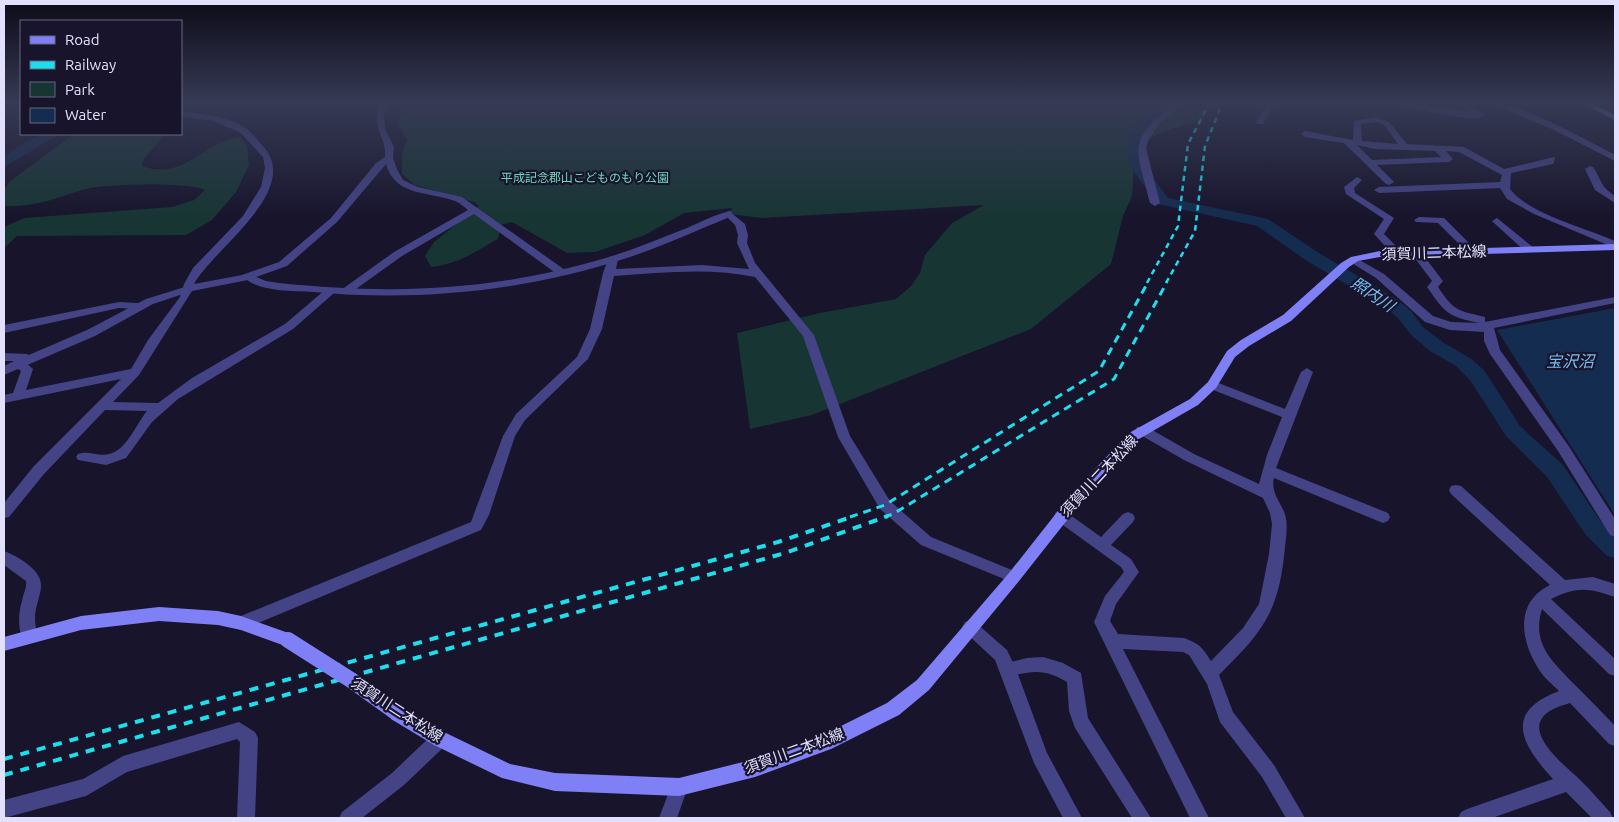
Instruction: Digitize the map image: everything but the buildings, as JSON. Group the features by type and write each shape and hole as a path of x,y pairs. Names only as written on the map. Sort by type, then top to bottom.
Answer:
{"main road":[{"name":"須賀川二本松線","path":"4,644 81,623 131,615 159,614 218,618 241,623 288,640 351,680 397,714 440,739 508,772 555,782 679,787 755,768 825,743 894,709 923,685 1104,466 1142,430 1194,402 1212,385 1231,354 1244,343 1287,318 1344,266 1372,255 1615,246"}],"street":[{"path":"4,513 39,470 104,406 135,372 152,343 185,297 197,270 243,223 257,204 266,187 270,168 267,156 254,142"},
{"path":"388,142 392,170 405,185 459,199 508,236 561,272"},
{"path":"1143,142 1142,148 1155,203"},
{"path":"1348,142 1389,182"},
{"path":"1354,142 1464,150 1508,176 1504,185 1508,194 1519,203 1615,246"},
{"path":"1402,142 1404,146"},
{"path":"1585,142 1615,158"},
{"path":"1369,163 1449,159 1437,148"},
{"path":"4,371 22,360 90,334 137,306 157,298 188,289 249,277 279,267 334,220 379,165 389,158"},
{"path":"1503,172 1550,162 1551,159"},
{"path":"1590,169 1595,177 1598,188 1615,200"},
{"path":"1357,180 1349,187 1351,194 1389,218 1379,234 1398,254"},
{"path":"1379,190 1504,185"},
{"path":"345,292 398,254 474,210"},
{"path":"249,277 265,283 329,292 401,293 496,285 561,272 613,258 729,214 740,224 743,235 742,243 757,274 808,335 844,437 885,504 926,541 1014,577"},
{"path":"1419,220 1441,220 1473,252"},
{"path":"1497,221 1530,250"},
{"path":"1416,253 1438,281 1432,287 1444,306 1460,317 1479,320 1489,325"},
{"path":"241,623 476,526 482,515 509,436 520,417 582,359 596,329 613,258"},
{"path":"1344,266 1374,272 1429,319 1450,326 1489,325 1615,300"},
{"path":"608,273 711,269 743,270 757,274"},
{"path":"83,457 106,460 118,456 127,449 152,414 161,407 205,374 293,322 329,292"},
{"path":"4,329 119,305 137,306"},
{"path":"1489,325 1490,341 1494,350 1563,448 1615,531"},
{"path":"4,357 22,360"},
{"path":"18,396 27,370 22,360"},
{"path":"4,399 135,372"},
{"path":"1210,673 1241,641 1267,606 1280,522 1274,502 1268,494 1266,486 1288,415 1301,392 1307,372"},
{"path":"1212,385 1288,415"},
{"path":"104,406 161,407"},
{"path":"1142,430 1189,457 1268,494"},
{"path":"1270,471 1383,517"},
{"path":"1456,490 1564,587"},
{"path":"1061,516 1126,563 1132,572 1110,601 1102,622 1200,818"},
{"path":"1101,546 1128,518"},
{"path":"4,557 29,574 33,579 34,587 29,601 29,636"},
{"path":"1615,591 1605,586 1578,582 1547,592 1534,606 1530,622 1533,641 1543,664 1615,738"},
{"path":"1541,599 1615,669"},
{"path":"970,628 1001,655 1008,669 1040,757 1072,818"},
{"path":"1113,641 1184,645 1195,650 1210,673 1226,716 1268,771 1296,818"},
{"path":"1008,669 1043,663 1062,669 1075,678 1077,712 1081,722 1142,818"},
{"path":"1572,694 1545,706 1535,714 1531,721 1530,730 1534,741 1543,754 1604,818"},
{"path":"4,809 86,786 123,765 239,730 249,738 246,818"},
{"path":"348,818 398,779 440,739"},
{"path":"1467,818 1570,782"},
{"path":"668,818 679,787"}],"green space":[{"path":"63,142 158,142 143,160 142,166 157,169 171,168 183,164 221,142 244,142 247,147 249,165 236,192 212,220 186,235 17,236 4,248 4,227 24,218 172,207 194,200 205,190 196,187 166,185 96,187 36,204 4,206 4,190 9,182"},
{"name":"平成記念郡山こどものもり公園","path":"406,142 1145,142 1135,150 1132,196 1123,216 1111,264 1031,329 812,415 750,429 737,333 820,313 896,299 911,286 920,273 925,255 952,223 984,205 761,218 729,214 732,208 684,213 645,235 595,252 567,253 512,222 501,225 498,239 466,257 440,266 431,267 425,256 434,242 479,206 474,202 415,185 402,174 402,153"}],"water":[{"name":"宝沢沼","path":"1615,308 1615,515 1497,330"}],"waterway":[{"path":"4,163 36,142"},
{"name":"照内川","path":"1135,142 1134,162 1163,201 1262,222 1313,257 1360,283 1392,304 1405,315 1417,331 1437,347 1463,362 1477,375 1513,431 1555,471 1593,528 1615,549"}],"railway":[{"path":"1147,283 1178,226 1189,142"},
{"path":"1166,283 1195,231 1206,142"},
{"path":"850,517 885,505 1099,371 1148,282"},
{"path":"884,517 893,514 1114,379 1167,282"},
{"path":"4,759 778,542 854,516"},
{"path":"4,775 785,553 888,516"}]}
